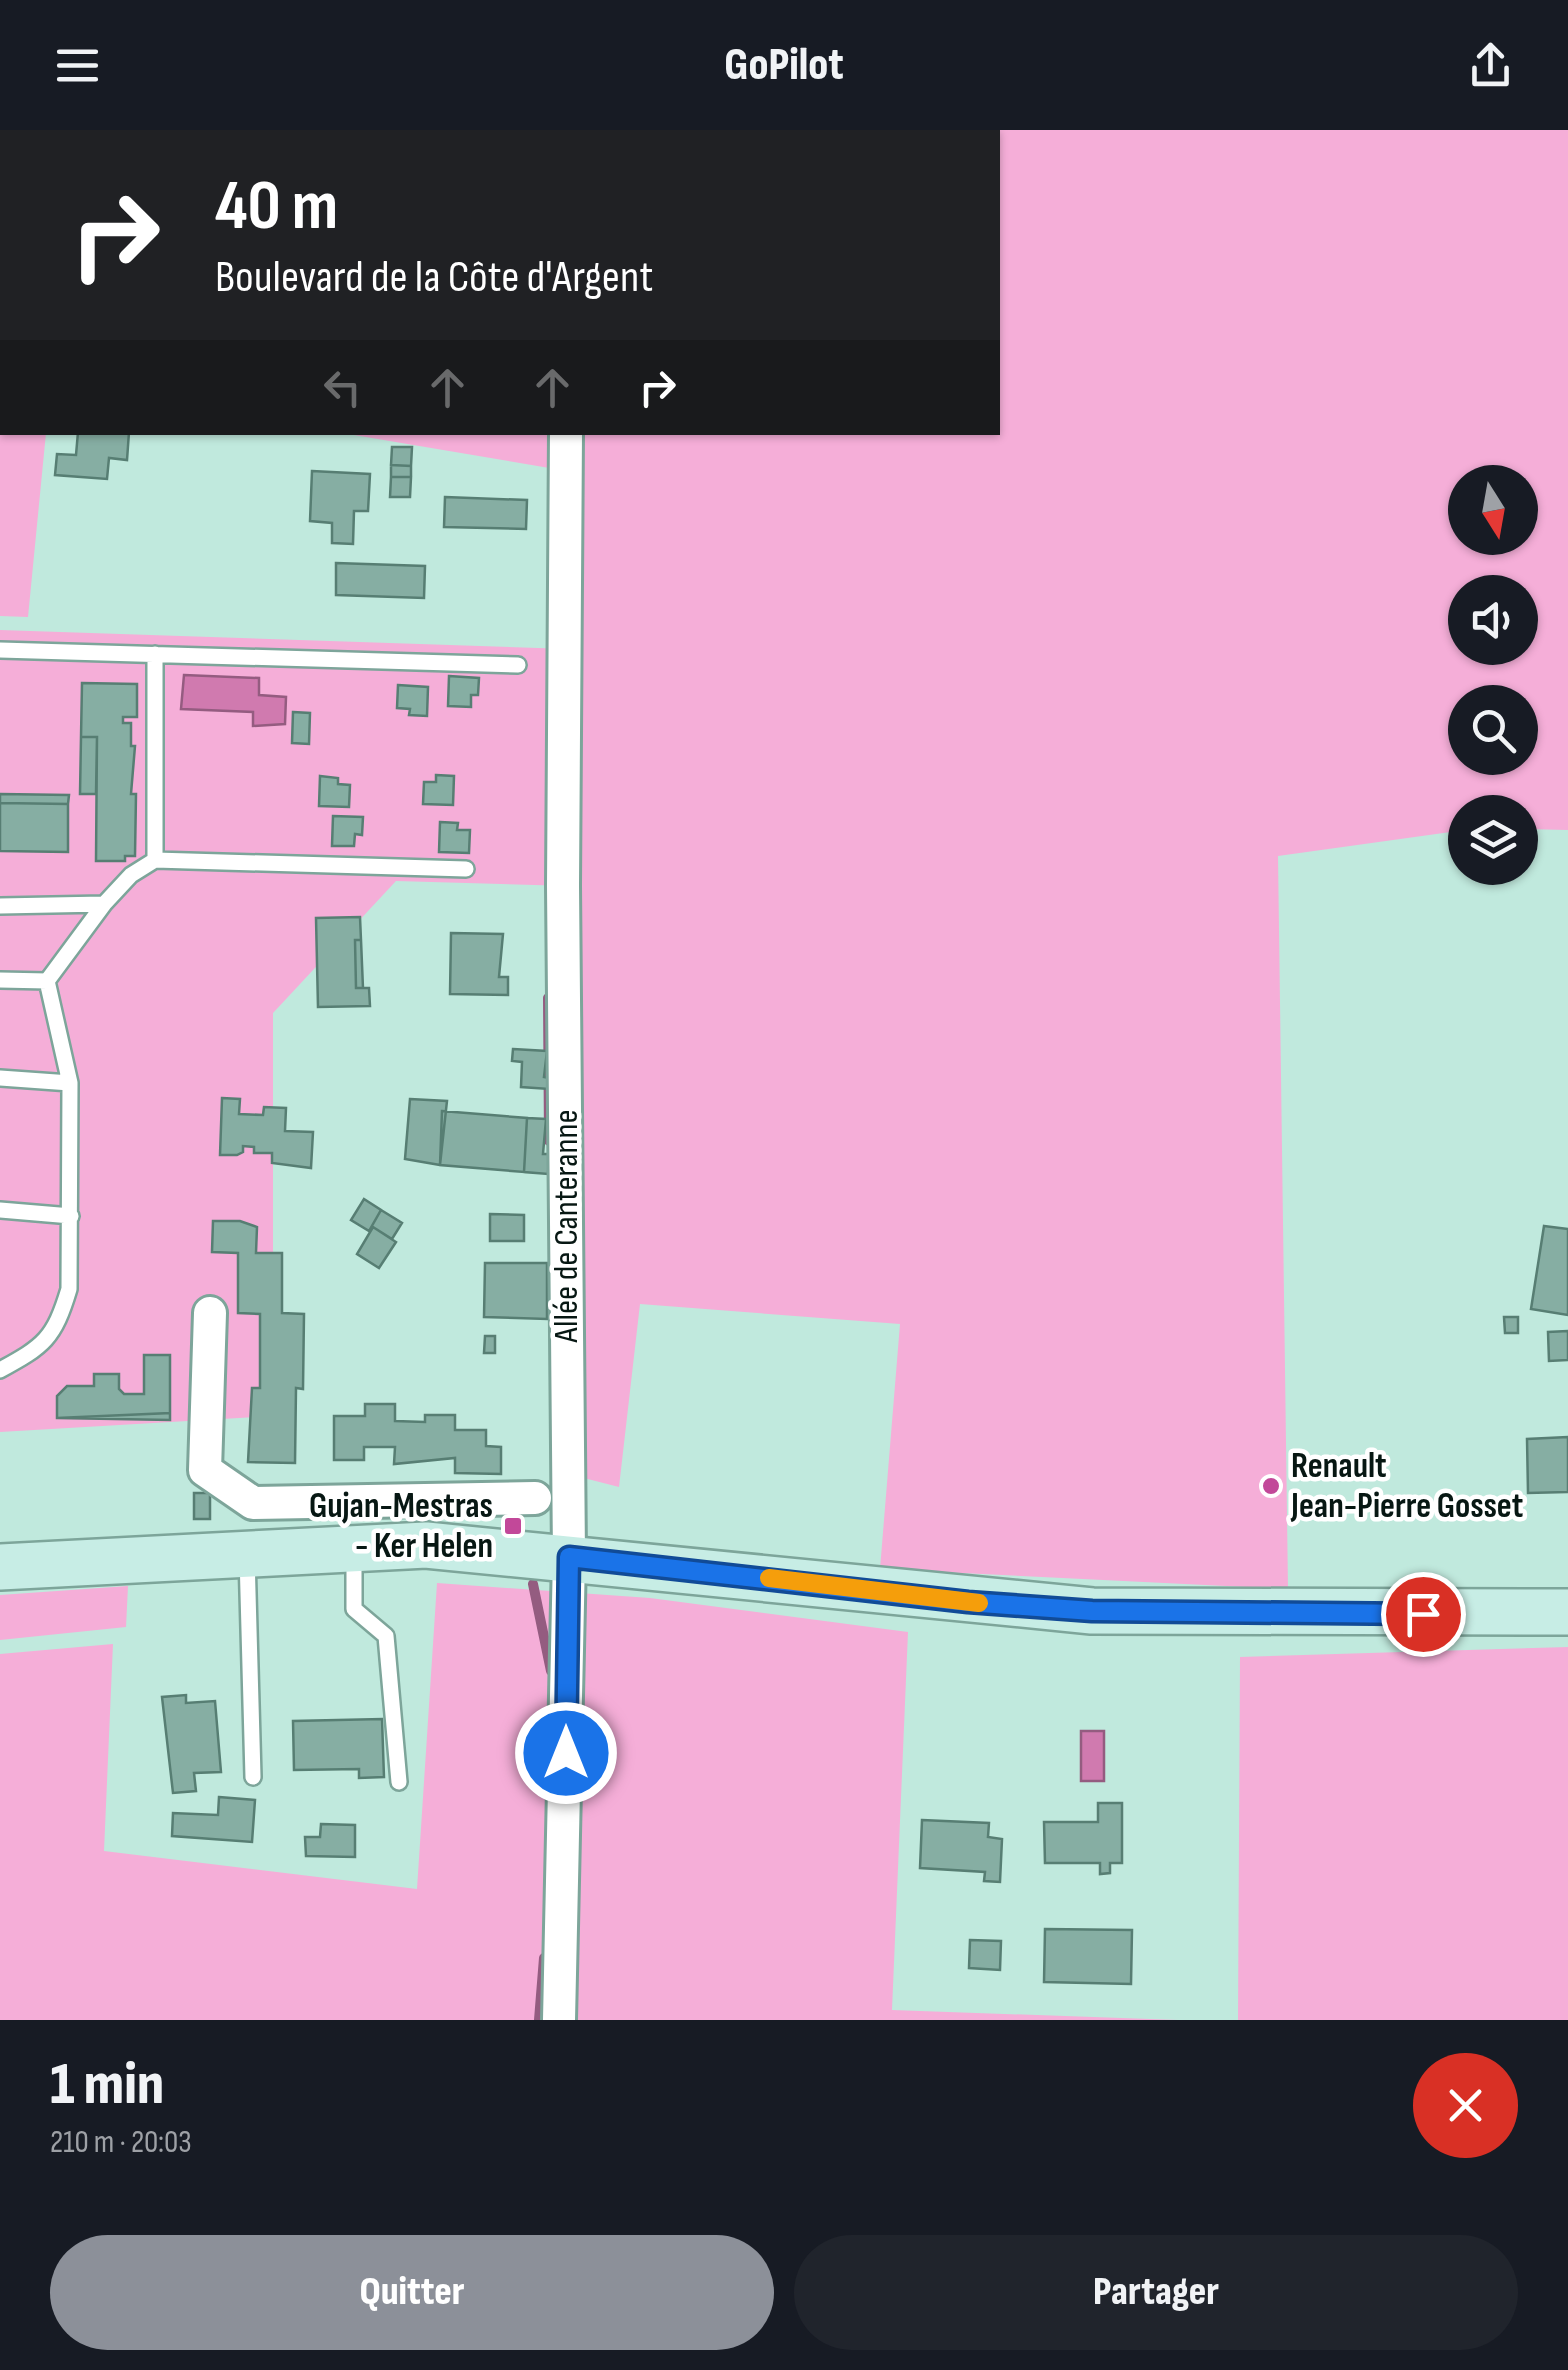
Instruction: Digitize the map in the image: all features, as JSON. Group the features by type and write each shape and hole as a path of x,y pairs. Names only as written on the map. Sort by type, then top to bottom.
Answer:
{"main road":[{"path":"0,1567 426,1544 968,1602 1092,1611 1568,1612"}],"street":[{"name":"Allée de Canteranne","path":"559,2020 569,1557 563,906 566,435"},
{"path":"210,1312 206,1470 253,1503 535,1498"},
{"path":"252,1552 253,1503"}],"lane":[{"path":"0,650 518,665"},
{"path":"154,860 156,654"},
{"path":"0,1370 44,1346 59,1322 69,1290 70,1083 47,981 131,874 154,860 466,869"},
{"path":"0,906 104,904"},
{"path":"0,980 47,981"},
{"path":"0,1078 70,1083"},
{"path":"0,1210 71,1216"},
{"path":"354,1546 354,1609 386,1636 399,1782"},
{"path":"252,1552 253,1777"}],"shaded area":[{"path":"1000,130 1568,130 1568,830 1538,829 1538,795 1448,795 1448,832 1278,856 1288,1589 880,1569 900,1324 640,1304 619,1487 576,1476 570,886 396,881 273,1013 273,1416 0,1432 0,630 568,649 567,471 354,435 1000,435"},
{"path":"0,435 46,435 28,617 0,616"},
{"path":"184,675 259,678 259,695 286,697 285,724 253,726 253,712 181,709"},
{"path":"437,1583 650,1598 908,1632 892,2010 1178,2020 0,2020 0,1654 113,1644 104,1851 417,1889"},
{"path":"128,1586 126,1627 0,1640 0,1595"},
{"path":"1568,1647 1568,2020 1238,2020 1240,1657"},
{"path":"1081,1731 1104,1731 1104,1781 1081,1781"}],"building":[{"path":"78,435 129,435 127,460 109,458 107,479 55,475 57,454 76,455"},
{"path":"392,447 412,447 411,466 391,465"},
{"path":"391,465 411,466 411,477 391,477"},
{"path":"312,471 370,474 368,511 354,511 353,544 332,543 332,523 310,521"},
{"path":"391,477 411,477 410,497 390,497"},
{"path":"445,497 527,500 526,529 444,527"},
{"path":"336,563 425,566 424,598 336,595"},
{"path":"449,676 479,678 478,695 471,695 471,707 448,706"},
{"path":"82,683 137,684 137,717 123,717 123,723 131,723 131,746 135,746 131,794 136,794 135,856 125,856 125,861 96,861 97,737 81,737"},
{"path":"398,685 428,687 427,716 409,715 410,709 397,708"},
{"path":"293,712 310,713 309,744 292,743"},
{"path":"81,737 97,737 96,794 80,794"},
{"path":"436,775 454,776 453,805 423,804 424,782 436,782"},
{"path":"320,776 338,778 338,784 350,785 349,807 319,806"},
{"path":"0,794 69,795 68,804 0,803"},
{"path":"0,803 68,804 68,852 0,851"},
{"path":"333,816 363,817 362,835 355,834 354,846 332,846"},
{"path":"440,822 458,823 457,830 470,830 469,853 439,852"},
{"path":"360,917 361,940 355,940 356,988 369,988 370,1006 318,1007 316,918"},
{"path":"451,933 503,934 499,977 508,977 508,995 450,994"},
{"path":"355,940 361,940 363,988 356,988"},
{"path":"513,1049 547,1051 544,1077 549,1078 549,1089 521,1087 522,1062 512,1061"},
{"path":"222,1098 240,1099 239,1114 263,1115 264,1107 286,1108 285,1131 313,1132 311,1168 272,1163 272,1153 254,1153 254,1147 243,1146 243,1152 237,1155 220,1155"},
{"path":"410,1099 447,1101 440,1165 405,1159"},
{"path":"442,1111 527,1118 524,1172 440,1165"},
{"path":"527,1118 546,1119 543,1154 549,1154 548,1174 524,1172"},
{"path":"364,1199 381,1210 369,1231 351,1220"},
{"path":"381,1210 402,1223 392,1239 373,1227 369,1231"},
{"path":"490,1214 524,1215 524,1241 490,1241"},
{"path":"213,1221 240,1221 257,1227 256,1253 282,1253 282,1313 304,1314 303,1389 296,1388 295,1463 248,1462 252,1388 260,1388 260,1314 238,1313 238,1253 212,1252"},
{"path":"1544,1226 1568,1229 1568,1315 1531,1309"},
{"path":"373,1227 396,1242 379,1268 357,1254"},
{"path":"485,1263 547,1263 547,1319 484,1317"},
{"path":"1504,1317 1518,1317 1518,1333 1505,1333"},
{"path":"1568,1331 1568,1360 1549,1361 1548,1332"},
{"path":"485,1336 495,1336 495,1353 484,1353"},
{"path":"144,1355 170,1355 170,1413 57,1418 57,1396 67,1386 94,1386 94,1374 119,1374 119,1389 124,1394 144,1394"},
{"path":"365,1404 395,1404 395,1421 425,1422 425,1415 455,1415 455,1430 486,1430 486,1446 501,1447 501,1474 455,1473 455,1458 394,1464 395,1447 364,1447 364,1460 334,1460 334,1416 365,1416"},
{"path":"170,1413 170,1420 57,1418"},
{"path":"1568,1437 1568,1492 1528,1493 1527,1439"},
{"path":"194,1493 210,1493 210,1519 194,1519"},
{"path":"186,1695 186,1703 215,1701 221,1772 194,1773 196,1791 173,1793 162,1697"},
{"path":"382,1719 384,1777 359,1778 359,1769 294,1770 293,1721"},
{"path":"219,1797 255,1800 252,1842 172,1836 173,1813 218,1815"},
{"path":"1098,1803 1122,1803 1122,1863 1110,1863 1110,1873 1100,1874 1100,1863 1045,1863 1044,1822 1098,1822"},
{"path":"922,1820 989,1823 988,1837 1002,1839 1000,1882 984,1881 985,1872 920,1868"},
{"path":"321,1824 355,1825 355,1857 306,1856 305,1837 320,1837"},
{"path":"1045,1929 1132,1930 1131,1984 1044,1982"},
{"path":"970,1940 1001,1941 1000,1970 969,1968"}],"waterway":[{"path":"548,998 549,1141"},
{"path":"533,1584 551,1671"},
{"path":"539,2020 544,1958"}],"slow traffic":[{"path":"769,1578 979,1603"}],"place":[{"name":"Renault Jean-Pierre Gosset","path":"1271,1486"},
{"name":"Gujan-Mestras - Ker Helen","path":"513,1526"}],"route":[{"path":"566,1753 569,1557 968,1602 1092,1611 1423,1614"}]}
